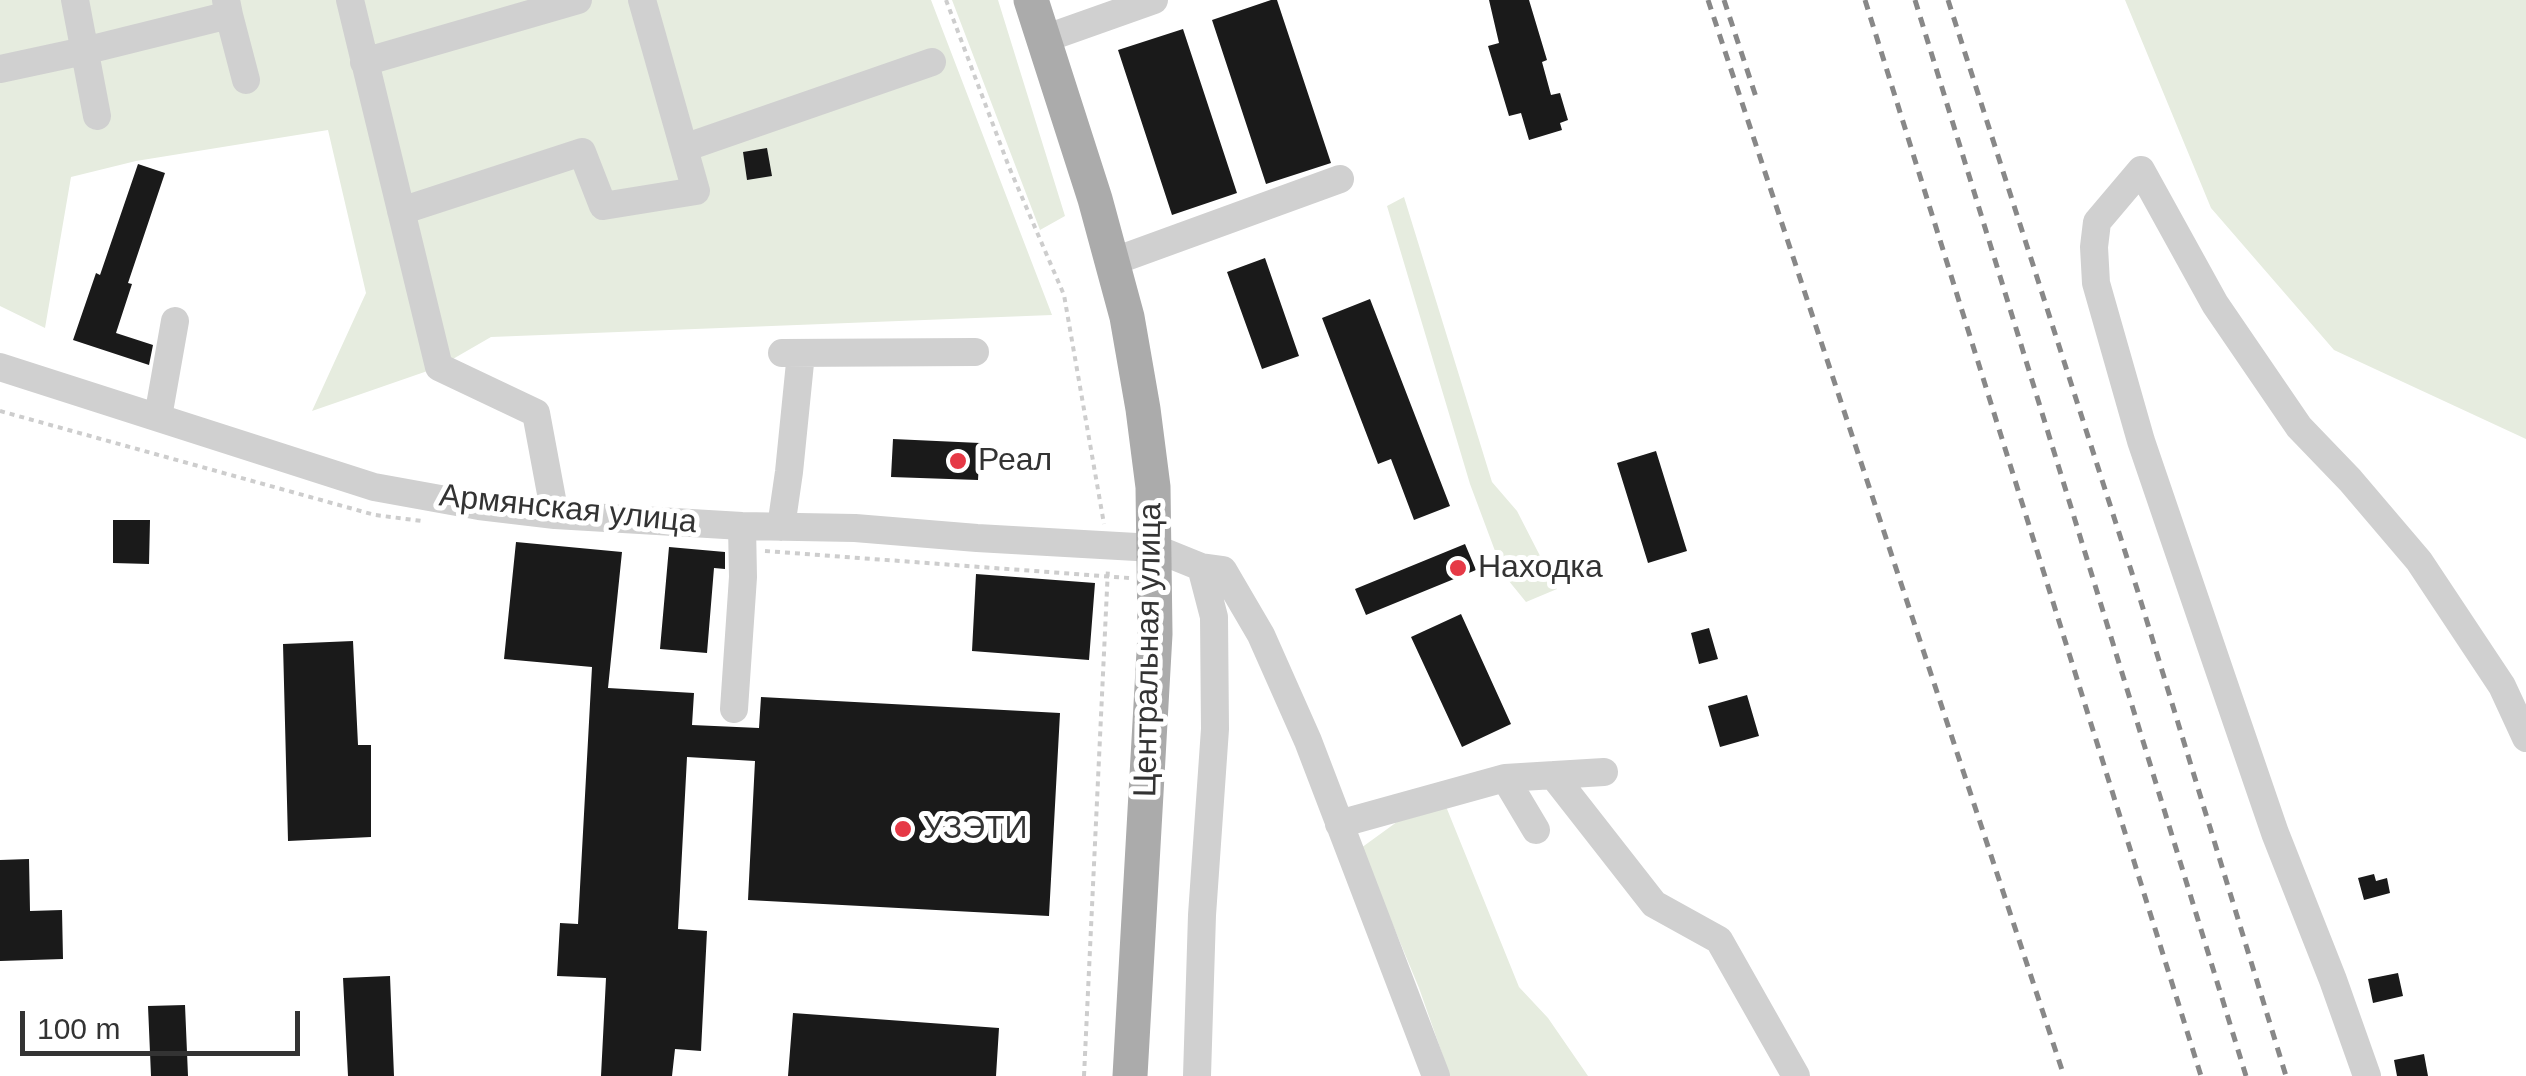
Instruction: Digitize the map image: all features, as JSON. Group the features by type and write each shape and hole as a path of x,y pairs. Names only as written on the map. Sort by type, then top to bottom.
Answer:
{"main road":[{"name":"Центральная улица","path":"1031,0 1095,200 1126,317 1153,487 1155,634 1130,1076"}],"street":[{"path":"74,0 97,116"},
{"path":"350,0 439,366 536,413 555,515"},
{"path":"364,62 578,0"},
{"path":"401,210 582,152 603,206 696,191 642,0"},
{"path":"1044,39 1154,0"},
{"path":"0,69 84,51 228,7 246,80"},
{"path":"684,148 932,62"},
{"path":"2366,1076 2275,833 2142,441 2096,283 2097,222 2141,170 2215,304 2299,427 2419,562 2502,686 2526,738"},
{"path":"1112,262 1340,179"},
{"path":"158,417 174,322"},
{"path":"781,527 789,472 792,354 975,352"},
{"name":"Армянская улица","path":"0,367 374,487 479,506 555,515 855,528 1154,548 1201,567 1223,570 1261,635 1308,741 1339,824"},
{"path":"734,708 742,526"},
{"path":"1197,1076 1202,915 1215,729 1214,617 1201,567"},
{"path":"1436,1076 1339,824 1505,778 1604,772"},
{"path":"1553,775 1654,904 1718,940 1796,1076"},
{"path":"1505,778 1536,830"}],"path":[{"path":"946,0 1009,167 1064,296 1106,545 1109,577 1084,1076"}],"shaded area":[{"path":"0,0 931,0 1052,315 491,337 439,367 312,411 366,293 328,130 136,161 71,177 45,328 0,306"},
{"path":"952,0 998,0 1065,216 1040,230"},
{"path":"2125,0 2526,0 2526,439 2334,350 2211,208"},
{"path":"1404,197 1492,482 1517,511 1557,589 1526,602 1504,575 1470,484 1387,206"},
{"path":"1445,804 1519,987 1548,1018 1588,1076 1450,1076 1419,988 1361,848 1412,811"}],"building":[{"path":"1277,0 1331,163 1266,184 1212,20"},
{"path":"1489,0 1529,0 1547,60 1542,62 1551,95 1560,93 1568,120 1560,123 1562,130 1529,140 1521,113 1509,116 1488,46 1499,43"},
{"path":"1183,29 1237,193 1172,215 1118,50"},
{"path":"767,148 772,176 747,180 743,152"},
{"path":"138,164 165,173 128,283 132,284 116,333 153,345 149,365 73,340"},
{"path":"1265,258 1299,356 1262,369 1227,272"},
{"path":"1370,299 1450,506 1414,520 1391,459 1378,464 1322,318"},
{"path":"893,439 980,443 978,480 891,477"},
{"path":"1656,451 1687,551 1648,563 1617,463"},
{"path":"113,520 150,520 149,564 113,563"},
{"name":"УЗЭТИ","path":"516,542 622,552 608,688 694,693 692,725 759,728 761,697 1060,713 1049,916 748,900 755,761 687,757 678,929 707,931 701,1051 675,1049 672,1076 601,1076 606,978 557,976 560,923 578,924 592,667 504,659"},
{"path":"1465,544 1476,570 1366,615 1355,589"},
{"path":"669,547 725,552 725,569 714,568 707,653 660,649"},
{"path":"976,574 1095,583 1089,660 972,651"},
{"path":"1461,614 1511,724 1462,747 1411,637"},
{"path":"1709,628 1718,659 1699,664 1691,633"},
{"path":"353,641 358,745 371,745 371,837 288,841 283,644"},
{"path":"1747,695 1759,736 1720,747 1708,706"},
{"path":"29,859 30,911 62,910 63,959 0,961 0,860"},
{"path":"2374,874 2376,881 2387,878 2390,893 2364,900 2358,878"},
{"path":"2398,973 2403,996 2373,1003 2368,979"},
{"path":"390,976 394,1076 348,1076 343,978"},
{"path":"185,1005 188,1076 151,1076 148,1006"},
{"path":"793,1013 999,1028 996,1076 788,1076"},
{"path":"2424,1054 2428,1076 2397,1076 2394,1060"}],"railway":[{"path":"1708,0 2064,1076"},
{"path":"1724,0 1757,100"},
{"path":"1865,0 2201,1076"},
{"path":"1915,0 2246,1076"},
{"path":"1948,0 2138,592 2286,1076"}],"place":[{"name":"Реал","path":"958,461"},
{"name":"Находка","path":"1458,568"},
{"name":"УЗЭТИ","path":"903,829"}]}
